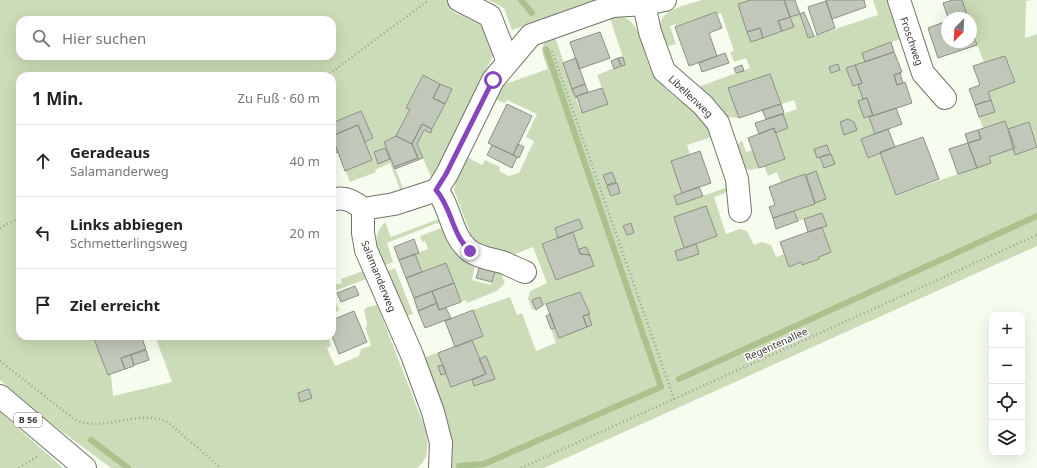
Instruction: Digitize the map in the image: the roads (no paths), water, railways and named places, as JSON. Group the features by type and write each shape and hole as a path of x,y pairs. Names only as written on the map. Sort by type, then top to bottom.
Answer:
{"street":[{"path":"459,0 490,16 508,62"},
{"name":"Froschweg","path":"899,0 923,73 945,98"},
{"path":"336,199 346,200 363,209 394,204 436,190 446,174 493,80 531,35 613,6 655,2"},
{"name":"Libellenweg","path":"655,2 650,32 664,71 703,104 718,123 737,179 740,211"},
{"path":"436,190 442,196 459,236 466,247 481,256 502,262 525,272"},
{"name":"Salamanderweg","path":"363,209 362,233 366,250 412,355 438,430 442,452 440,468"},
{"name":"B 56","path":"0,396 85,468"}],"waterway":[{"path":"521,0 532,13"},
{"path":"459,466 484,464 661,387 546,49"},
{"path":"679,379 1037,216"},
{"path":"91,440 128,468"}]}
